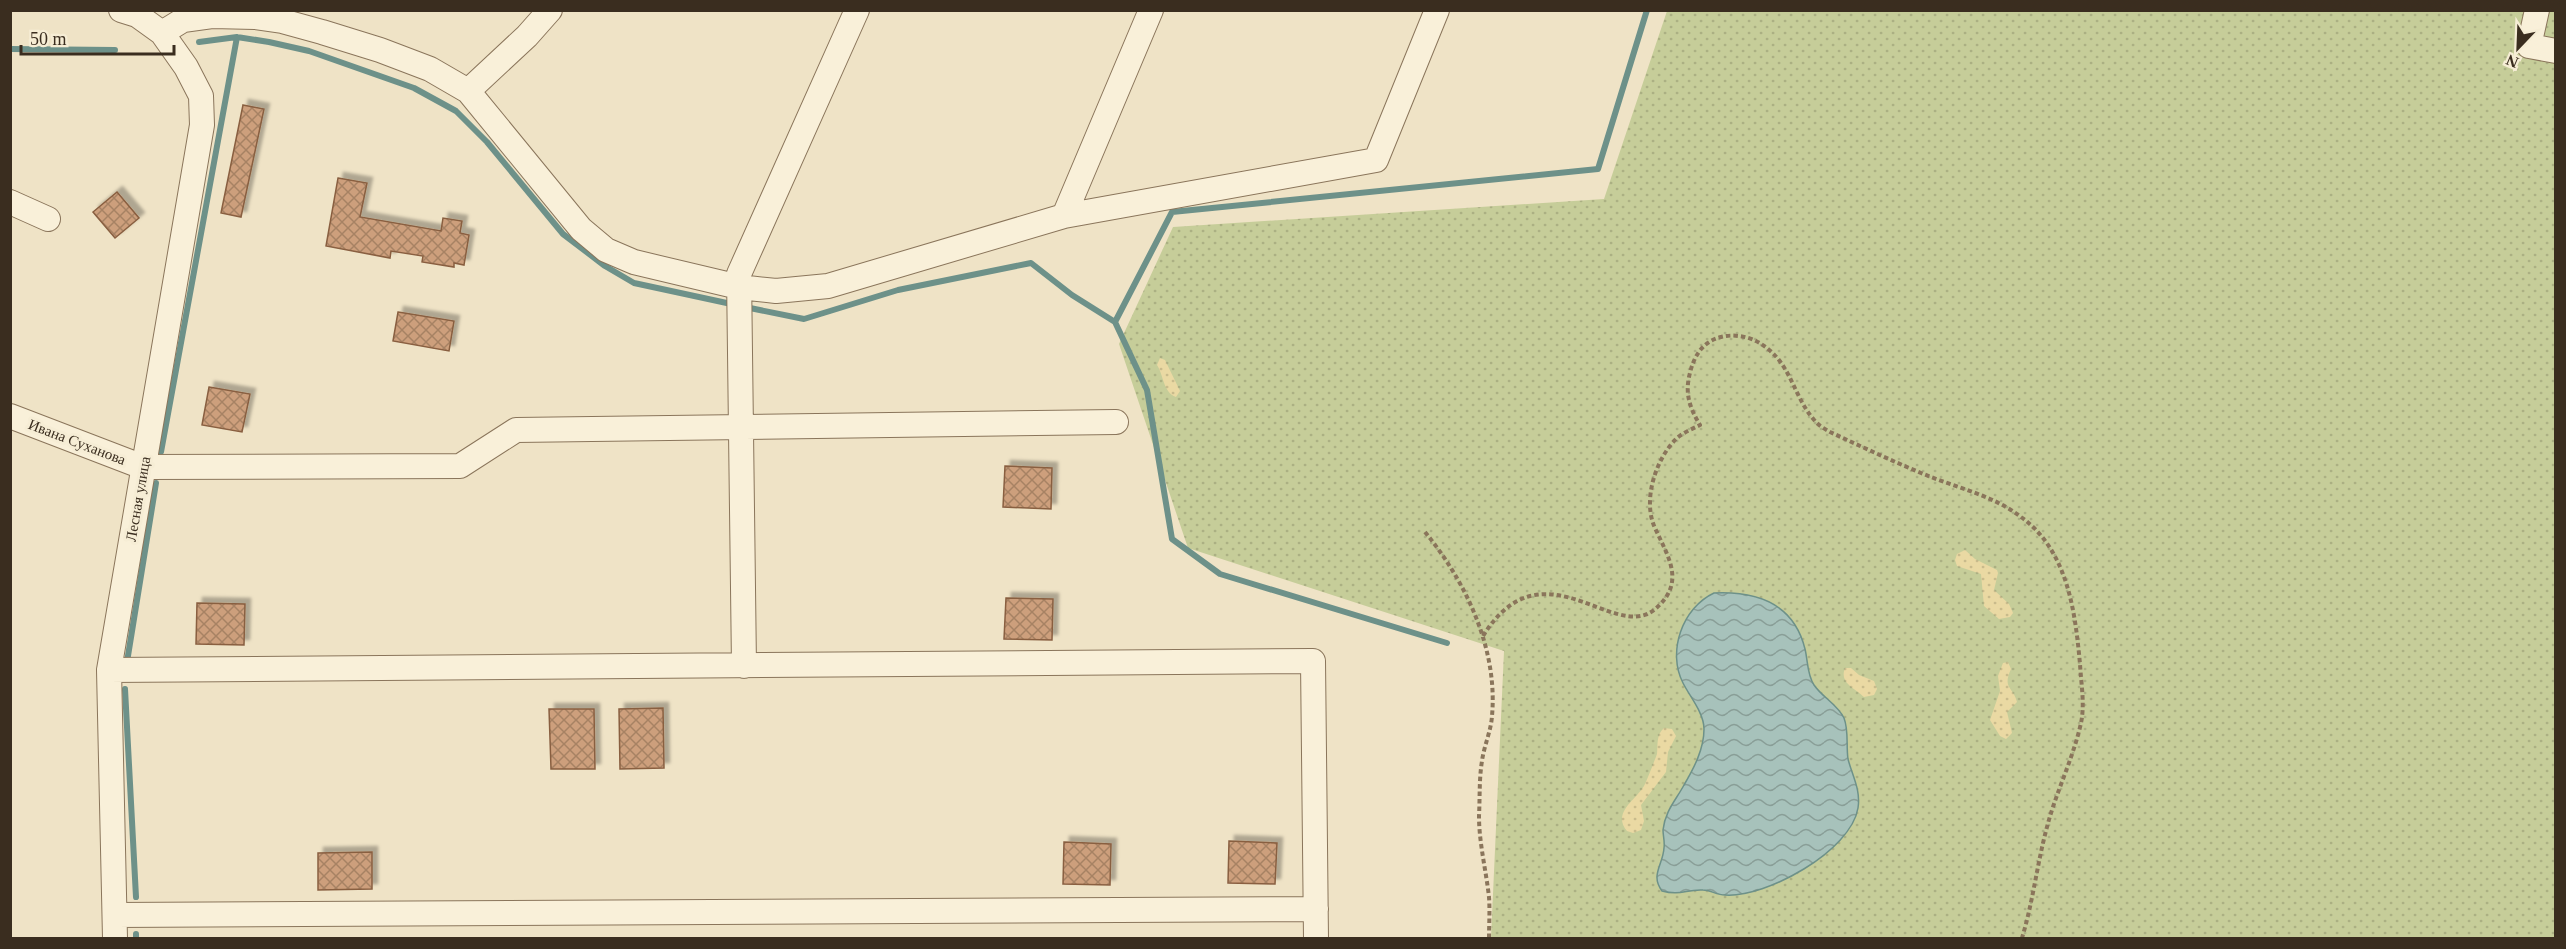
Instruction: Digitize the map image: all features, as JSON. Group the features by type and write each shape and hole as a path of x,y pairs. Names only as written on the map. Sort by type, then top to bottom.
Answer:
{"street":[{"name":"Лесная улица","path":"115,927 109,670 202,125 201,96 186,67 162,33 137,15 121,10"},
{"path":"468,91 527,36 550,10"},
{"path":"744,666 739,274 857,10"},
{"path":"1064,216 1151,10"},
{"path":"162,33 183,20 212,16 284,16 430,69 468,91 581,228 606,250 634,262 739,287 776,291 828,286 1064,216 1376,160 1437,10"},
{"path":"2538,10 2529,46 2556,51"},
{"path":"10,202 48,219"},
{"name":"Ивана Суханова","path":"10,416 143,467"},
{"path":"143,467 460,466 516,430 1116,422"},
{"path":"109,670 1313,661 1316,939"},
{"path":"115,927 1316,909"}],"path":[{"path":"1483,636 1494,618 1520,599 1558,595 1577,598 1630,617 1643,616 1665,598 1673,573 1670,558 1654,528 1650,513 1654,481 1666,450 1678,436 1700,425 1691,411 1687,386 1697,352 1709,340 1728,335 1750,338 1768,347 1780,359 1805,408 1816,423 1830,432 1920,473 2005,506 2022,517 2040,534 2056,556 2072,601 2078,638 2082,694 2081,722 2047,828 2022,939"},
{"path":"1425,532 1439,550 1472,605 1483,636 1492,695 1492,718 1482,760 1479,820 1489,900 1489,939"}],"green space":[{"path":"1667,11 2555,11 2555,938 1491,938 1504,651 1188,548 1119,344 1173,227 1604,199"}],"sand":[{"path":"1160,358 1165,360 1180,391 1176,397 1164,383 1157,365"},
{"path":"1965,550 1975,559 1997,570 1994,590 2009,604 2013,613 2010,617 1999,619 1984,606 1981,574 1957,566 1955,560 1957,554"},
{"path":"2008,662 2011,669 2008,684 2017,702 2007,712 2012,733 2006,739 2000,736 1990,720 2000,691 1998,676 2003,663"},
{"path":"1845,668 1851,668 1859,675 1874,681 1877,689 1874,695 1864,697 1849,685 1844,678"},
{"path":"1664,728 1672,729 1676,736 1668,752 1666,772 1641,805 1644,821 1641,830 1633,833 1627,831 1622,818 1627,806 1645,784 1657,754 1661,731"}],"water":[{"path":"1714,593 1759,598 1772,603 1792,621 1805,649 1812,681 1844,718 1848,759 1857,789 1858,808 1852,824 1840,840 1824,855 1804,869 1762,889 1742,894 1722,895 1703,890 1679,893 1662,891 1657,875 1664,848 1664,823 1668,811 1698,758 1704,729 1699,711 1678,671 1677,645 1680,632 1693,609"}],"building":[{"path":"243,105 264,109 241,217 221,213"},
{"path":"338,178 367,183 360,217 441,231 443,218 462,221 460,233 469,235 464,265 454,263 454,267 422,262 423,256 391,251 390,258 326,246"},
{"path":"117,192 139,218 115,238 93,212"},
{"path":"398,312 454,321 449,351 393,341"},
{"path":"209,387 250,394 242,432 202,425"},
{"path":"1005,466 1052,468 1051,509 1003,507"},
{"path":"1006,598 1053,599 1052,640 1004,639"},
{"path":"197,603 245,604 244,645 196,644"},
{"path":"663,708 664,768 620,769 619,709"},
{"path":"549,709 594,709 595,769 551,769"},
{"path":"1229,841 1277,843 1275,884 1228,883"},
{"path":"1064,842 1111,844 1110,885 1063,884"},
{"path":"372,852 372,889 318,890 318,853"}],"waterway":[{"path":"1115,322 1172,212 1598,169 1647,10"},
{"path":"199,42 237,37 269,42 309,51 414,88 456,111 487,142 563,234 605,266 634,283 736,305"},
{"path":"161,452 237,37"},
{"path":"10,49 115,50"},
{"path":"745,307 804,319 898,290 1031,263 1072,295 1115,322 1147,390 1172,539 1220,574 1447,643"},
{"path":"127,662 156,483"},
{"path":"125,689 136,897"}]}
